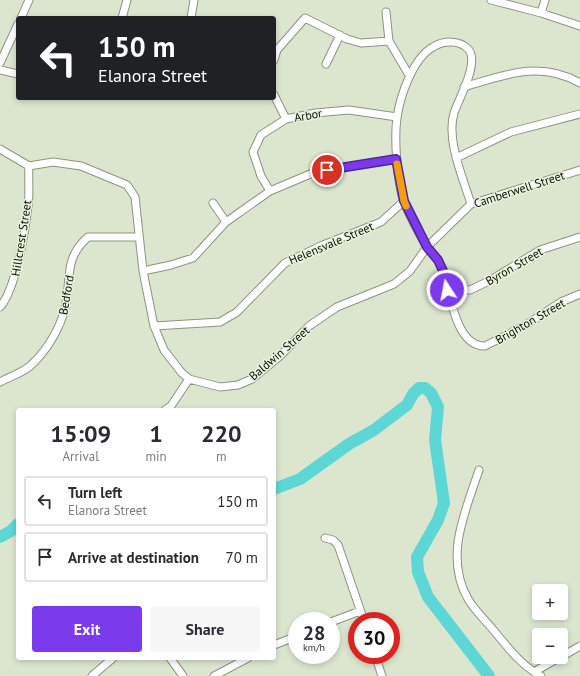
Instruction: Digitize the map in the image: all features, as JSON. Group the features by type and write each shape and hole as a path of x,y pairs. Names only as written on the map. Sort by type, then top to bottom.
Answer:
{"street":[{"path":"22,16 29,0"},
{"path":"124,16 127,0"},
{"path":"191,16 194,0"},
{"path":"491,0 541,13 580,26"},
{"path":"541,13 544,0"},
{"path":"386,12 389,41 409,75"},
{"path":"276,53 277,50 305,18 340,34 347,40 361,43 389,41"},
{"path":"0,63 16,28"},
{"path":"326,64 340,34"},
{"path":"447,290 444,273 438,260 427,247 404,201 396,159 397,117 409,75 424,52 442,42 458,43 468,50 472,59 470,74 454,115 453,146 471,204"},
{"path":"0,70 16,74"},
{"path":"464,87 522,70 552,73 571,78 580,83"},
{"path":"276,99 286,119"},
{"name":"Arbor","path":"270,191 261,176 253,152 261,134 286,119 315,112 349,110 397,117"},
{"path":"456,158 511,132 580,114"},
{"path":"0,149 29,166 52,162 81,166 127,185 135,197 143,271 154,326 164,350 181,372 189,379 171,406 168,408"},
{"path":"143,271 171,265 193,258 226,222 270,191 315,172 396,159"},
{"name":"Hillcrest Street","path":"0,307 6,301 14,283 28,205 29,166"},
{"name":"Camberwell Street","path":"427,247 471,204 580,170"},
{"name":"Helensvale Street","path":"154,326 220,322 237,312 285,263 323,245 381,222 404,201"},
{"path":"213,203 226,222"},
{"name":"Bedford","path":"0,382 30,366 47,346 59,327 65,309 72,256 78,246 88,237 139,237"},
{"name":"Byron Street","path":"447,290 470,290 489,281 540,250 580,237"},
{"name":"Baldwin Street","path":"189,379 220,387 238,385 252,379 281,354 309,326 337,307 394,284 410,271 427,247"},
{"name":"Brighton Street","path":"447,290 453,314 471,342 479,346 491,344 561,302 580,294"},
{"path":"479,470 460,528 457,544 457,566 462,584 468,600 518,659 541,676"},
{"path":"325,538 333,540 338,545 360,610 340,618"},
{"path":"276,644 288,640"},
{"path":"568,653 580,646"},
{"path":"92,676 111,660"},
{"path":"172,660 184,676"},
{"path":"214,676 244,660"},
{"path":"378,664 382,676"},
{"path":"534,672 548,664"}],"waterway":[{"path":"276,488 300,479 349,444 374,430 407,405 413,394 419,388 425,388 431,393 438,407 435,440 444,503 438,520 417,557 418,572 428,597 489,676"},
{"path":"0,537 11,531 16,526"}],"slow traffic":[{"path":"397,164 406,206"}],"route":[{"path":"327,170 396,159 404,201 427,247 438,260 444,273 447,290"}]}
